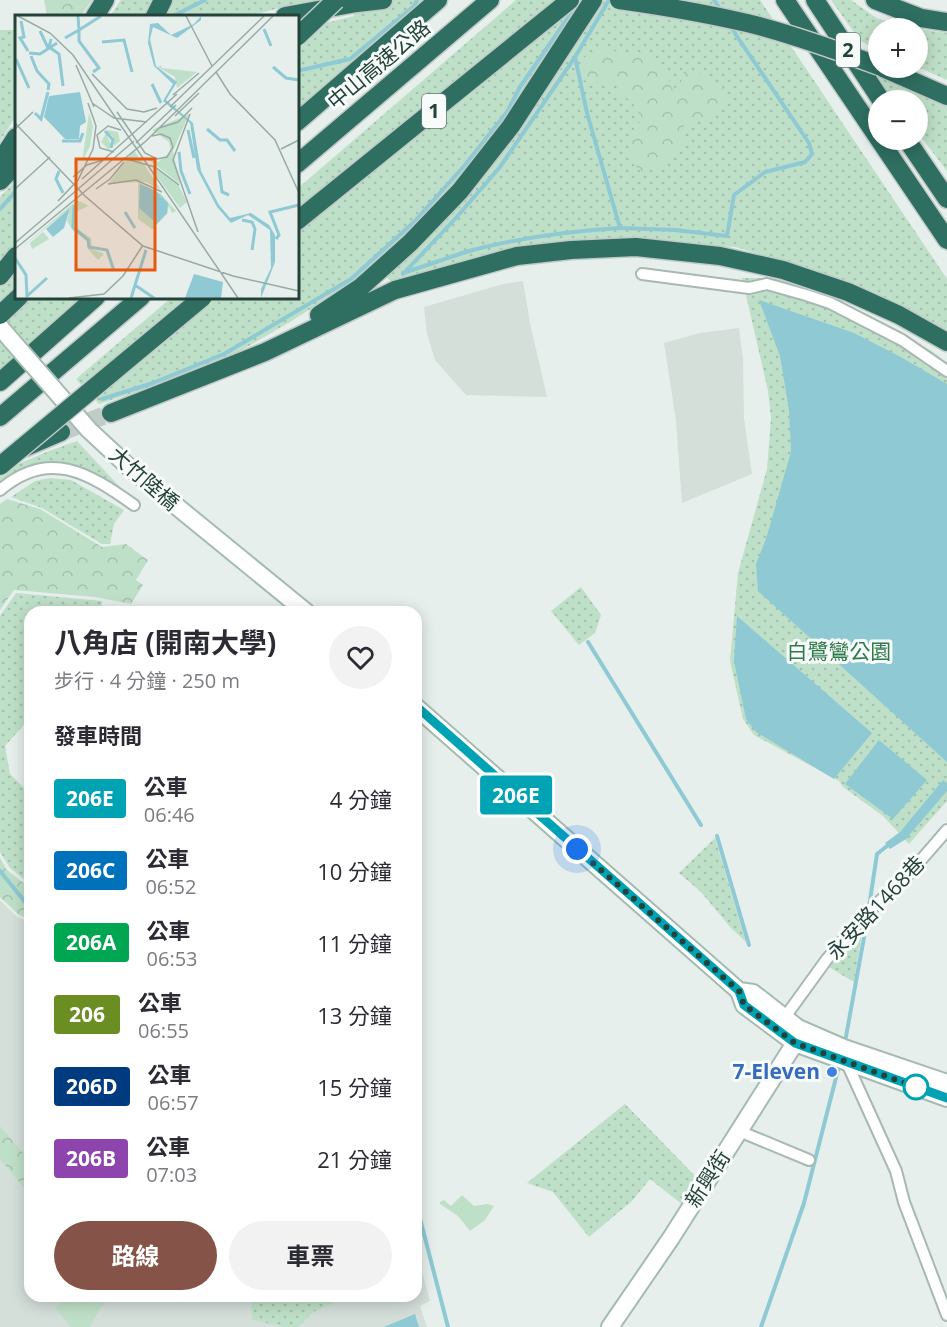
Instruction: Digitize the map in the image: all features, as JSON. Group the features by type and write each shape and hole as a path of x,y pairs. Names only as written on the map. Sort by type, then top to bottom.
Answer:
{"highway":[{"path":"96,15 105,0"},
{"path":"156,15 163,0"},
{"path":"298,36 336,0"},
{"path":"291,15 383,0"},
{"name":"中山高速公路","path":"298,122 438,0"},
{"name":"中山高速公路","path":"298,164 490,0"},
{"name":"1","path":"298,220 570,0"},
{"path":"235,364 304,325 361,287 410,243 460,191 511,126 593,0"},
{"path":"619,0 680,9 748,23 820,44 868,62"},
{"name":"2","path":"785,0 947,240"},
{"name":"2","path":"815,0 874,90"},
{"path":"875,0 921,18 947,22"},
{"path":"906,78 947,96"},
{"path":"0,162 15,139"},
{"path":"914,150 947,199"},
{"path":"0,181 15,165"},
{"path":"111,413 265,352 395,290 517,255 571,249 636,247 720,256 783,270 848,292 899,315 947,342"},
{"path":"0,276 15,257"},
{"path":"0,315 19,298"},
{"path":"0,382 95,298"},
{"path":"0,417 140,298"},
{"path":"0,466 202,298"},
{"path":"0,459 61,432"}],"main road":[{"name":"大竹陸橋","path":"0,327 90,430 131,469 299,606"},
{"path":"422,711 746,992 793,1029"},
{"path":"746,992 744,1005 845,1055 947,1098"},
{"name":"新興街","path":"610,1327 671,1238 739,1131 793,1029"},
{"path":"845,1055 947,1083"}],"street":[{"path":"642,274 749,288 767,284 806,295 830,303 902,340 947,371"},
{"path":"0,490 35,469 65,467 105,485 134,506"},
{"name":"永安路1468巷","path":"793,1029 827,959 865,915 908,875 947,830"},
{"path":"845,1055 896,1171 904,1202 947,1315"},
{"path":"739,1131 809,1160"}],"shaded area":[{"path":"523,281 547,397 466,395 435,360 427,334 424,307 503,284"},
{"path":"739,328 743,359 744,419 752,474 682,503 676,421 664,343 700,333"},
{"path":"0,900 17,917 24,920 24,1302 422,1302 422,1272 430,1301 420,1306 427,1327 0,1327"}],"green space":[{"path":"44,0 92,0 82,15 47,15"},
{"path":"121,0 318,0 253,15 111,15"},
{"path":"356,0 424,0 298,110 298,30 354,16"},
{"path":"516,0 587,0 513,115 449,193 396,245 354,281 235,354 170,381 99,404 76,379 171,298 298,298 298,188"},
{"path":"602,0 760,0 947,279 947,334 925,319 841,280 736,247 620,240 536,245 474,259 394,285 385,275 482,176 531,113"},
{"path":"831,0 851,0 877,18 868,18 868,45 860,41"},
{"path":"0,30 15,30 15,118 0,141"},
{"path":"928,30 947,33 947,80 928,71"},
{"path":"606,47 627,57 648,53 666,69 672,89 680,86 684,71 699,74 722,86 727,102 705,119 682,127 684,142 662,168 641,172 631,161 633,130 642,119 631,100 617,95 618,83 585,81 583,58"},
{"path":"877,78 883,78 910,90 886,90"},
{"path":"928,98 947,106 947,171 928,146"},
{"path":"15,182 15,298 85,298 0,372 0,197"},
{"name":"白鷺鸞公園","path":"742,278 773,278 831,297 930,350 947,363 947,801 909,844 883,816 843,787 839,781 754,735 743,719 730,661 738,573 767,469 771,418 768,391"},
{"path":"77,441 132,500 127,506 82,479 57,472 44,472 32,476 0,497 0,472"},
{"path":"50,478 71,480 124,510 114,524 110,544 102,544 42,508 11,497 35,481"},
{"path":"7,499 40,509 102,547 126,544 148,560 136,580 143,585 131,604 95,597 14,590 0,610 0,504"},
{"path":"581,587 601,615 595,633 579,645 551,611"},
{"path":"16,593 102,601 102,606 24,606 24,725 5,746 10,774 24,788 24,879 10,868 0,852 0,616"},
{"path":"715,838 746,942 701,892 679,873"},
{"path":"0,858 7,870 24,883 24,917 0,897"},
{"path":"864,921 854,982 827,966"},
{"path":"625,1104 700,1181 683,1205 650,1179 632,1201 589,1237 553,1192 527,1183"},
{"path":"0,1126 24,1154 24,1188 0,1159"},
{"path":"462,1195 474,1206 487,1204 494,1206 485,1220 470,1231 458,1216 440,1204 444,1200 451,1206"},
{"path":"62,1302 104,1302 90,1327 71,1327 55,1308"},
{"path":"251,1302 336,1302 313,1312 298,1327 285,1327 252,1320"}],"water":[{"name":"白鷺鸞公園","path":"759,300 854,333 947,384 947,762 758,591 756,564 766,539 791,452 789,410 780,356"},
{"path":"737,616 872,733 834,779 756,732 746,719 734,661"},
{"path":"879,740 927,780 893,819 845,784"},
{"path":"943,780 947,783 947,791 906,839 890,849 885,843 900,832"},
{"path":"415,1314 419,1327 384,1327"}],"waterway":[{"path":"175,15 205,0"},
{"path":"298,71 350,59 414,6 417,0"},
{"path":"102,399 153,383 224,354 351,279 415,221 465,165 507,112 520,87 580,0"},
{"path":"575,57 609,0"},
{"path":"714,0 722,12"},
{"path":"403,274 500,167 575,57 587,113 620,228 675,230 727,236 734,195 765,172 805,162 812,154 809,143 730,26"},
{"path":"0,209 15,192"},
{"path":"403,273 469,251 506,242 563,233 620,228"},
{"path":"588,642 701,825"},
{"path":"717,836 749,945"},
{"path":"869,907 877,854 887,846"},
{"path":"0,871 24,901"},
{"path":"845,1042 867,921"},
{"path":"761,1327 804,1203 839,1066"},
{"path":"422,1226 448,1327"}],"tunnel":[{"path":"61,432 111,413"}],"bus line":[{"name":"206E","path":"422,711 739,991 744,1005 775,1029 795,1043 947,1098"}],"place":[{"name":"7-Eleven","path":"832,1072"}],"route":[{"path":"577,849 739,991 744,1005 775,1029 795,1043 916,1087"}]}
